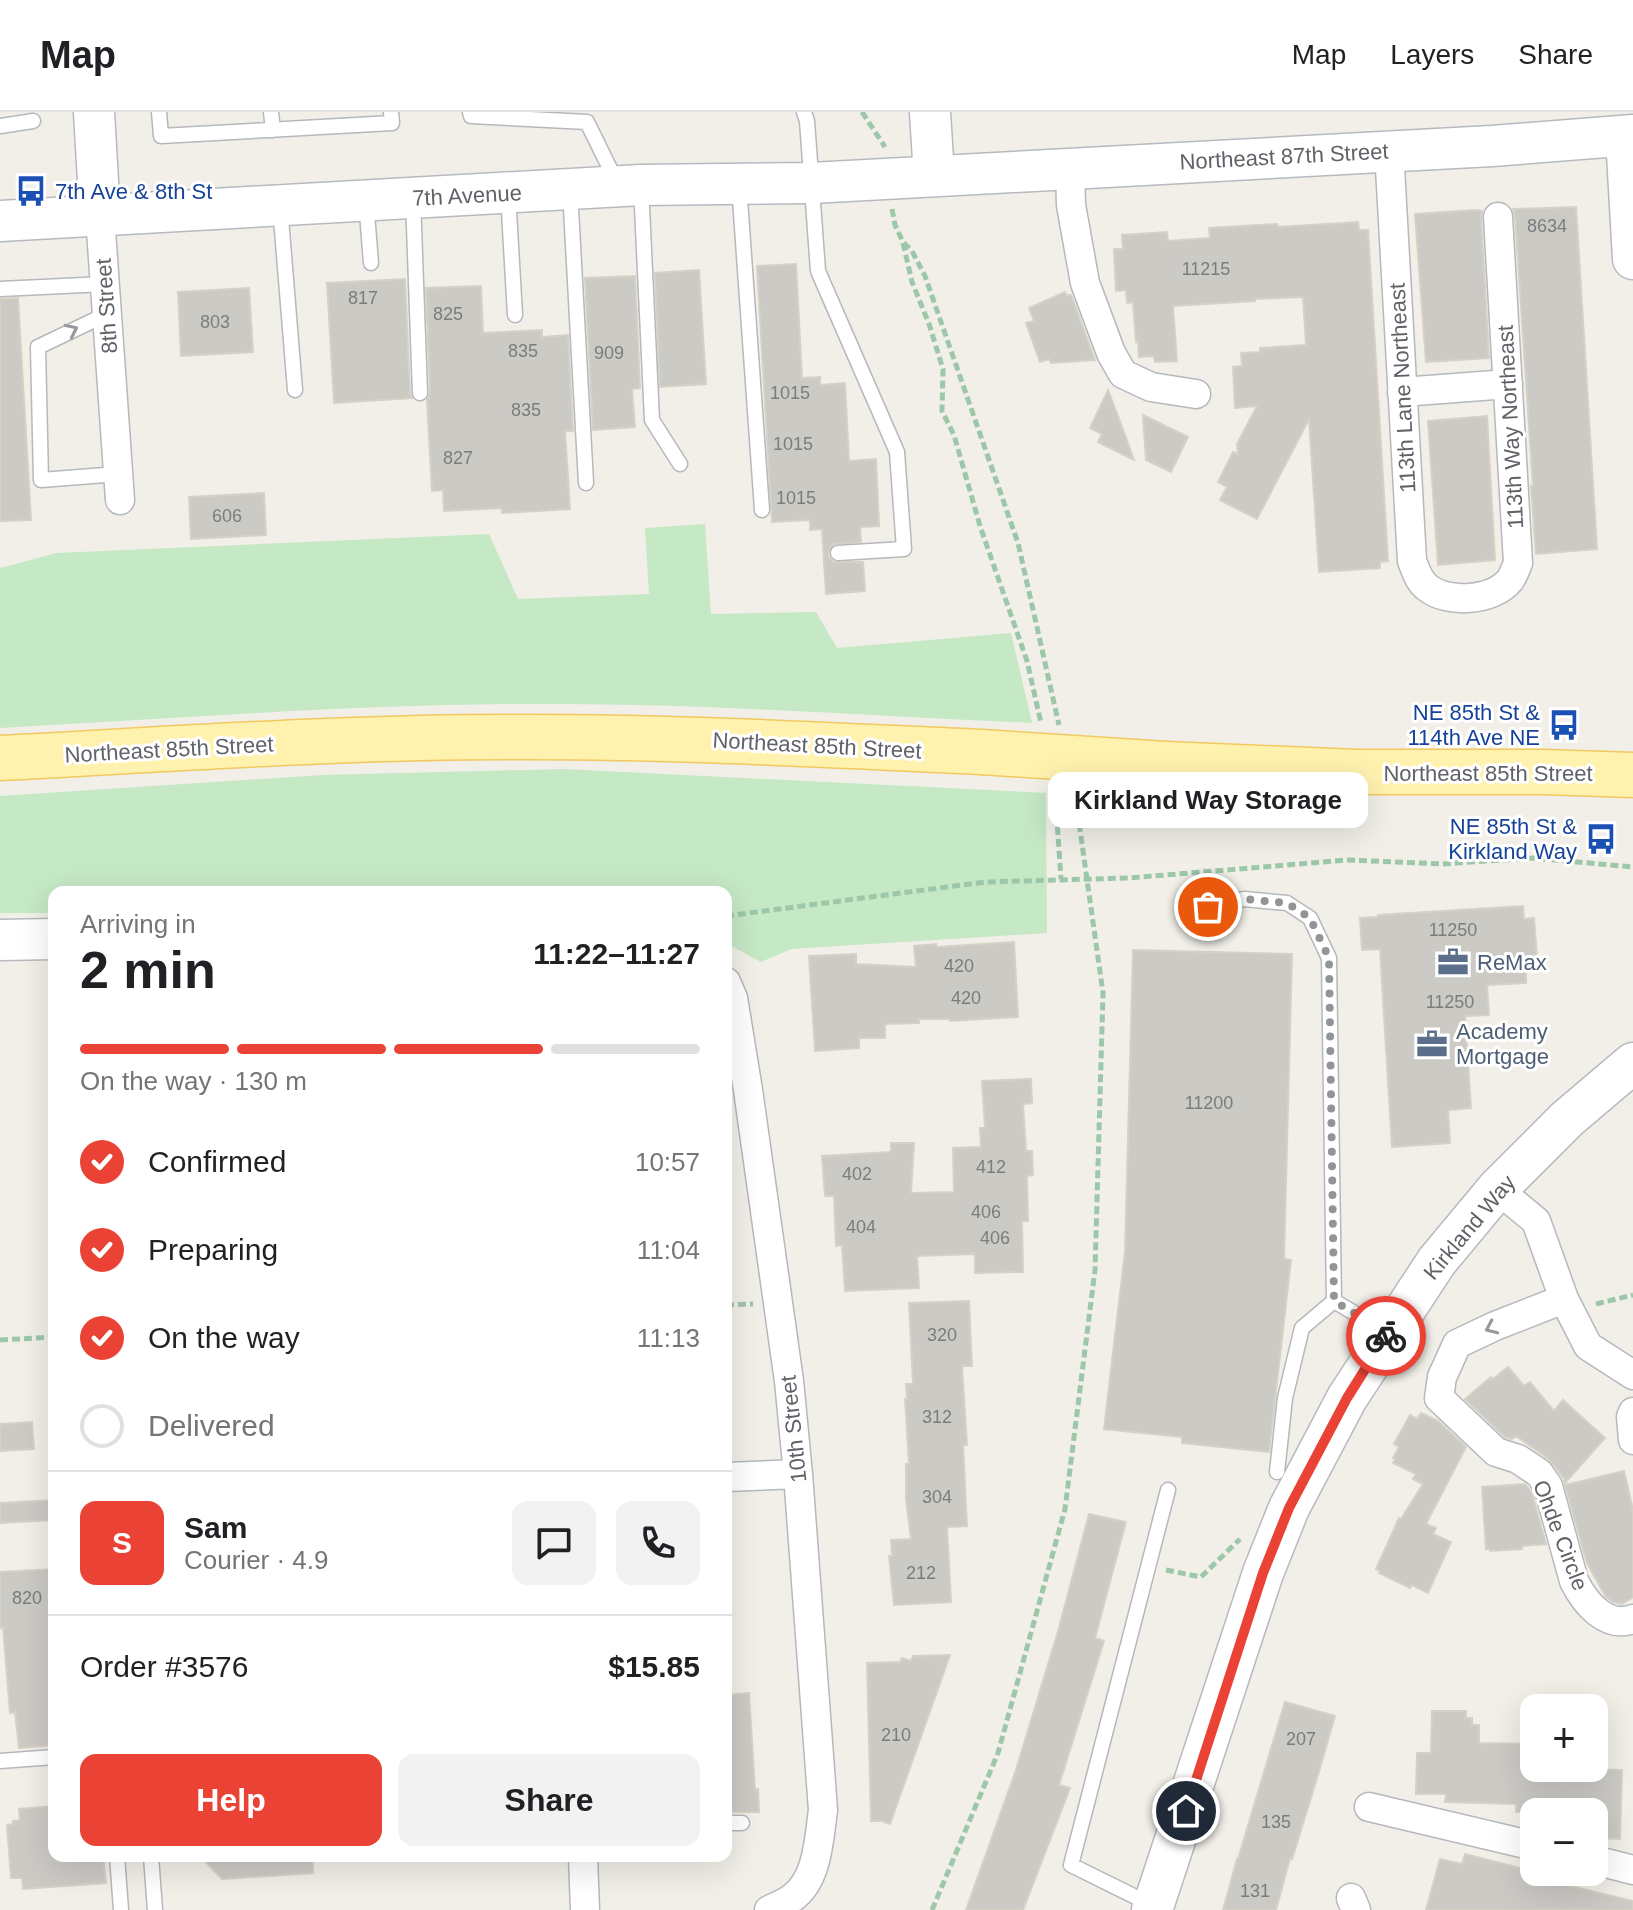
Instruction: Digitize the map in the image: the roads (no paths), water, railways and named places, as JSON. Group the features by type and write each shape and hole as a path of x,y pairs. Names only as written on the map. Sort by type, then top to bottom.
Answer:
{"main road":[{"name":"Northeast 85th Street","path":"0,758 383,739 664,738 1356,772 1633,775"}],"street":[{"name":"8th Street","path":"94,112 119,487"},
{"path":"930,112 934,176"},
{"path":"1628,128 1633,259"},
{"name":"Northeast 87th Street","path":"934,176 1492,146 1628,128"},
{"name":"113th Lane Northeast","path":"1389,150 1412,561 1418,576 1429,589 1459,599"},
{"path":"1070,169 1071,205 1085,283 1111,353 1123,374 1151,387 1196,394"},
{"name":"7th Avenue","path":"0,221 630,186 811,183 934,176"},
{"name":"113th Way Northeast","path":"1459,599 1493,594 1510,580 1518,563 1498,217"},
{"path":"1402,392 1508,384"},
{"path":"0,940 48,939"},
{"name":"10th Street","path":"732,996 789,1381 823,1810 816,1856 808,1879 794,1897 769,1910"},
{"name":"Kirkland Way","path":"1153,1908 1263,1573 1284,1521 1347,1398 1437,1261 1497,1189 1567,1119 1633,1063"},
{"path":"1497,1189 1536,1221 1575,1303 1588,1346 1633,1375"},
{"name":"Ohde Circle","path":"1575,1303 1495,1326 1457,1344 1442,1377 1439,1398 1496,1452 1518,1459 1539,1473 1548,1486 1580,1594 1601,1616 1614,1622 1633,1619"},
{"path":"1633,1412 1633,1440"},
{"path":"732,1477 798,1474"},
{"path":"1369,1807 1520,1843"},
{"path":"583,1862 585,1910"},
{"path":"1608,1864 1633,1870"}],"lane":[{"path":"159,112 161,136 392,123 391,112"},
{"path":"271,112 273,130"},
{"path":"470,112 471,116 587,122 630,186 652,420 680,464"},
{"path":"804,112 818,271 897,452 904,549 838,553"},
{"path":"0,126 33,121"},
{"path":"739,185 762,510"},
{"path":"570,190 586,483"},
{"path":"508,193 515,315"},
{"path":"413,198 420,393"},
{"path":"366,201 371,263"},
{"path":"280,206 295,390"},
{"path":"0,289 105,284"},
{"path":"107,314 38,347 41,480 119,487"},
{"path":"1208,907 1244,899 1287,903 1310,918 1329,958 1334,1301"},
{"path":"1334,1301 1388,1333"},
{"path":"1277,1472 1285,1398 1302,1328 1334,1301"},
{"path":"1153,1908 1071,1865 1168,1490"},
{"path":"0,1761 48,1757"},
{"path":"732,1823 742,1823"},
{"path":"117,1862 121,1910"},
{"path":"151,1862 155,1910"}],"place":[{"name":"7th Ave & 8th St","path":"31,191"},
{"name":"NE 85th St & 114th Ave NE","path":"1564,725"},
{"name":"NE 85th St & Kirkland Way","path":"1601,839"},
{"name":"Kirkland Way Storage","path":"1208,907"},
{"name":"ReMax","path":"1453,962"},
{"name":"Academy Mortgage","path":"1432,1044"}]}
